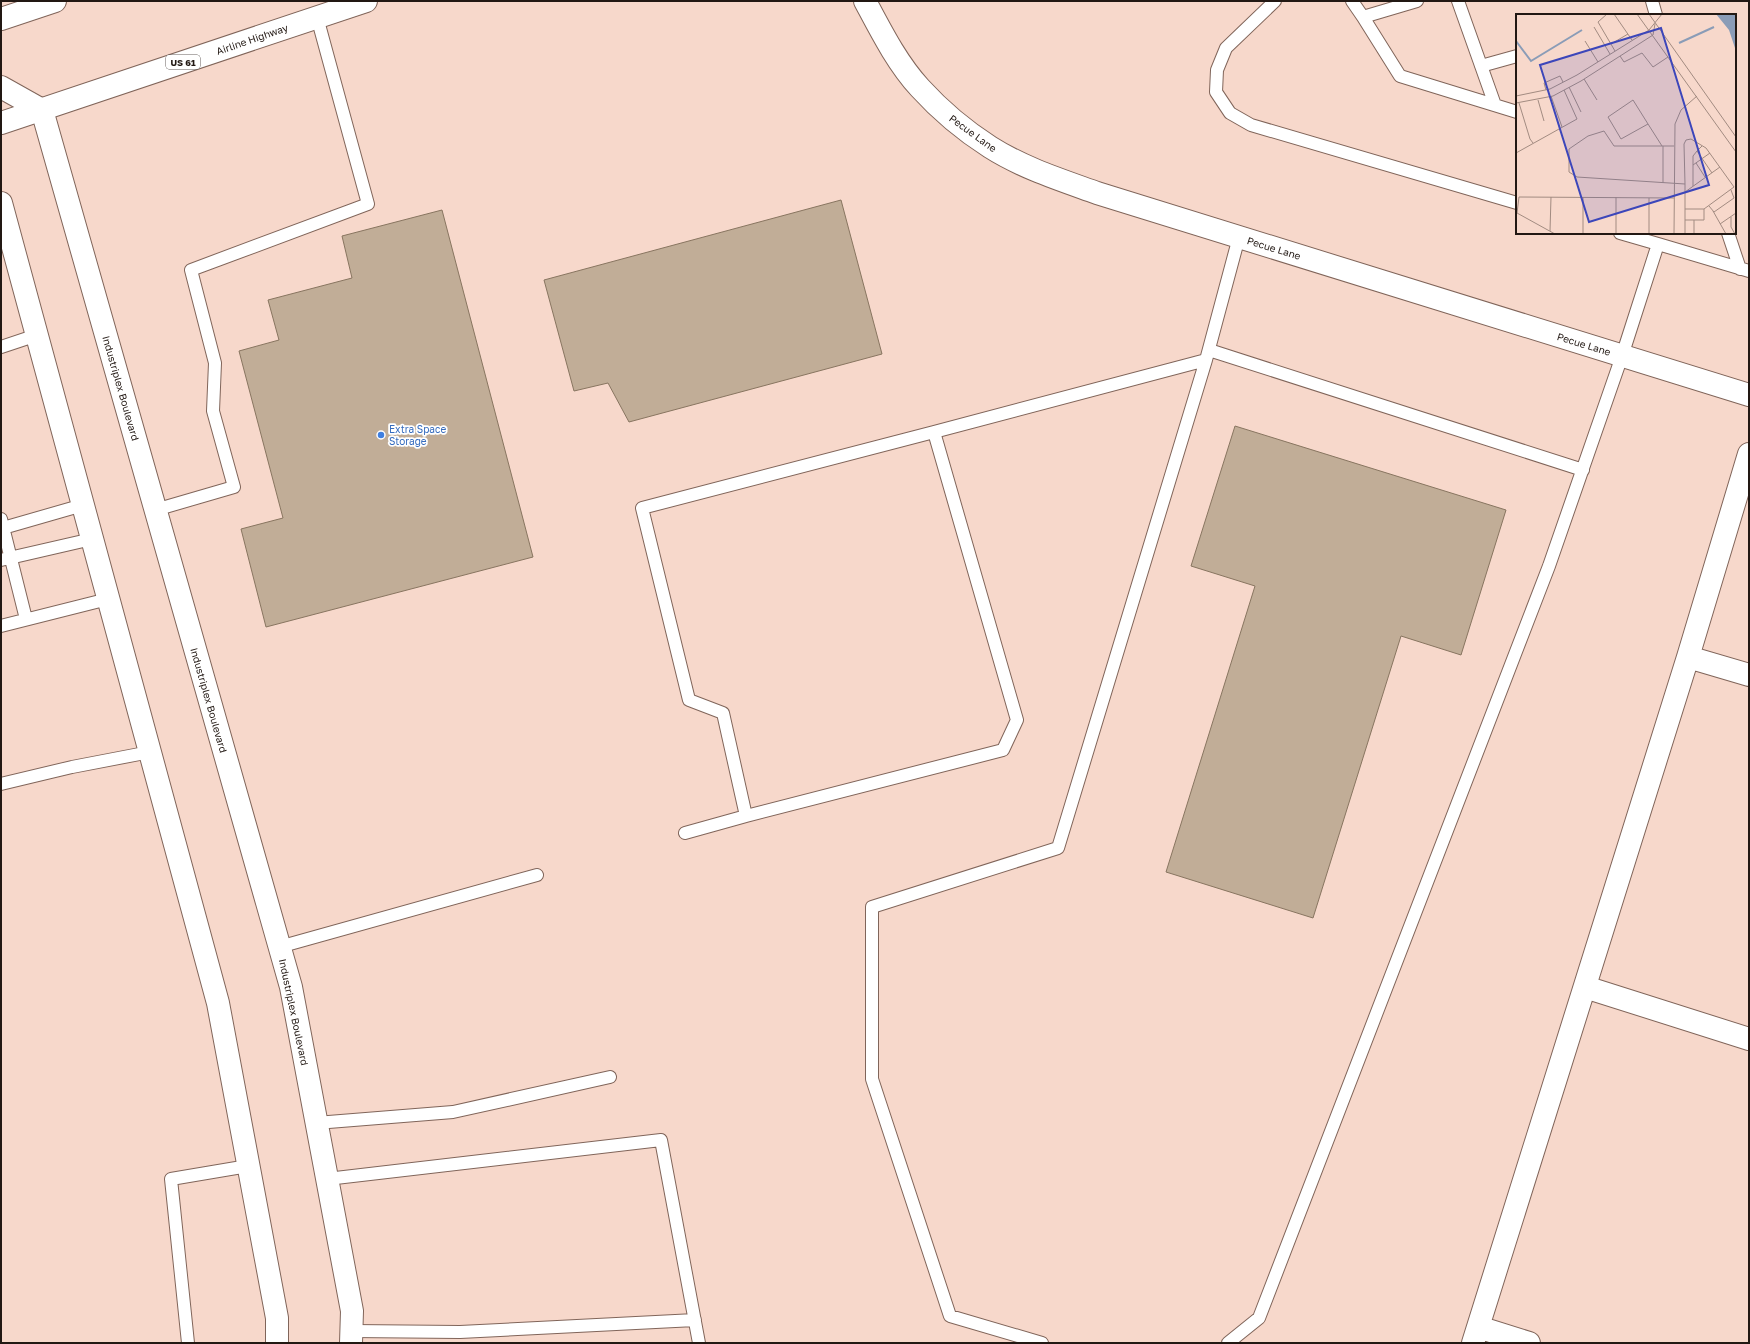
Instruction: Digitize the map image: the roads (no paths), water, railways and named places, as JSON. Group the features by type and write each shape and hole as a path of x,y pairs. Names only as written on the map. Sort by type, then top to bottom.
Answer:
{"main road":[{"path":"1,19 55,1"},
{"name":"Airline Highway","path":"1,124 366,1"},
{"name":"Pecue Lane","path":"865,1 892,51 920,88 948,115 991,147 1040,172 1090,190 1239,237 1749,395"},
{"path":"1,87 42,110"},
{"name":"Industriplex Boulevard","path":"42,110 291,986 352,1312 351,1337"},
{"path":"1,204 218,1003 277,1318 276,1343"},
{"path":"1529,1343 1475,1335 1688,657 1749,454"},
{"path":"1688,657 1749,676"},
{"path":"1585,986 1749,1039"}],"lane":[{"path":"1275,1 1226,48 1217,70 1216,92 1230,113 1251,125 1516,203"},
{"path":"1352,1 1400,76 1516,112"},
{"path":"1362,17 1417,1"},
{"path":"1458,1 1495,105"},
{"path":"1652,1 1656,14"},
{"path":"155,510 234,487 213,411 215,363 191,270 368,204 317,17"},
{"path":"1481,66 1516,56"},
{"path":"1623,234 1745,270"},
{"path":"1728,234 1745,270"},
{"path":"1042,1343 950,1316 872,1079 872,907 1058,848 1207,355 1239,237"},
{"path":"1228,1343 1259,1318 1549,566 1622,356 1658,244"},
{"path":"1,347 37,335"},
{"path":"746,816 723,713 689,700 642,508 934,432 1207,355 1583,470"},
{"path":"685,833 1003,750 1017,720 934,432"},
{"path":"26,619 6,558 2,523 83,505"},
{"path":"6,558 92,539"},
{"path":"1,626 108,599"},
{"path":"1,784 72,767 150,752"},
{"path":"279,947 537,875"},
{"path":"316,1123 453,1112 610,1077"},
{"path":"327,1179 661,1140 699,1343"},
{"path":"188,1343 171,1179 248,1166"},
{"path":"351,1337 695,1320"}],"place":[{"name":"Extra Space Storage","path":"381,435"}]}
